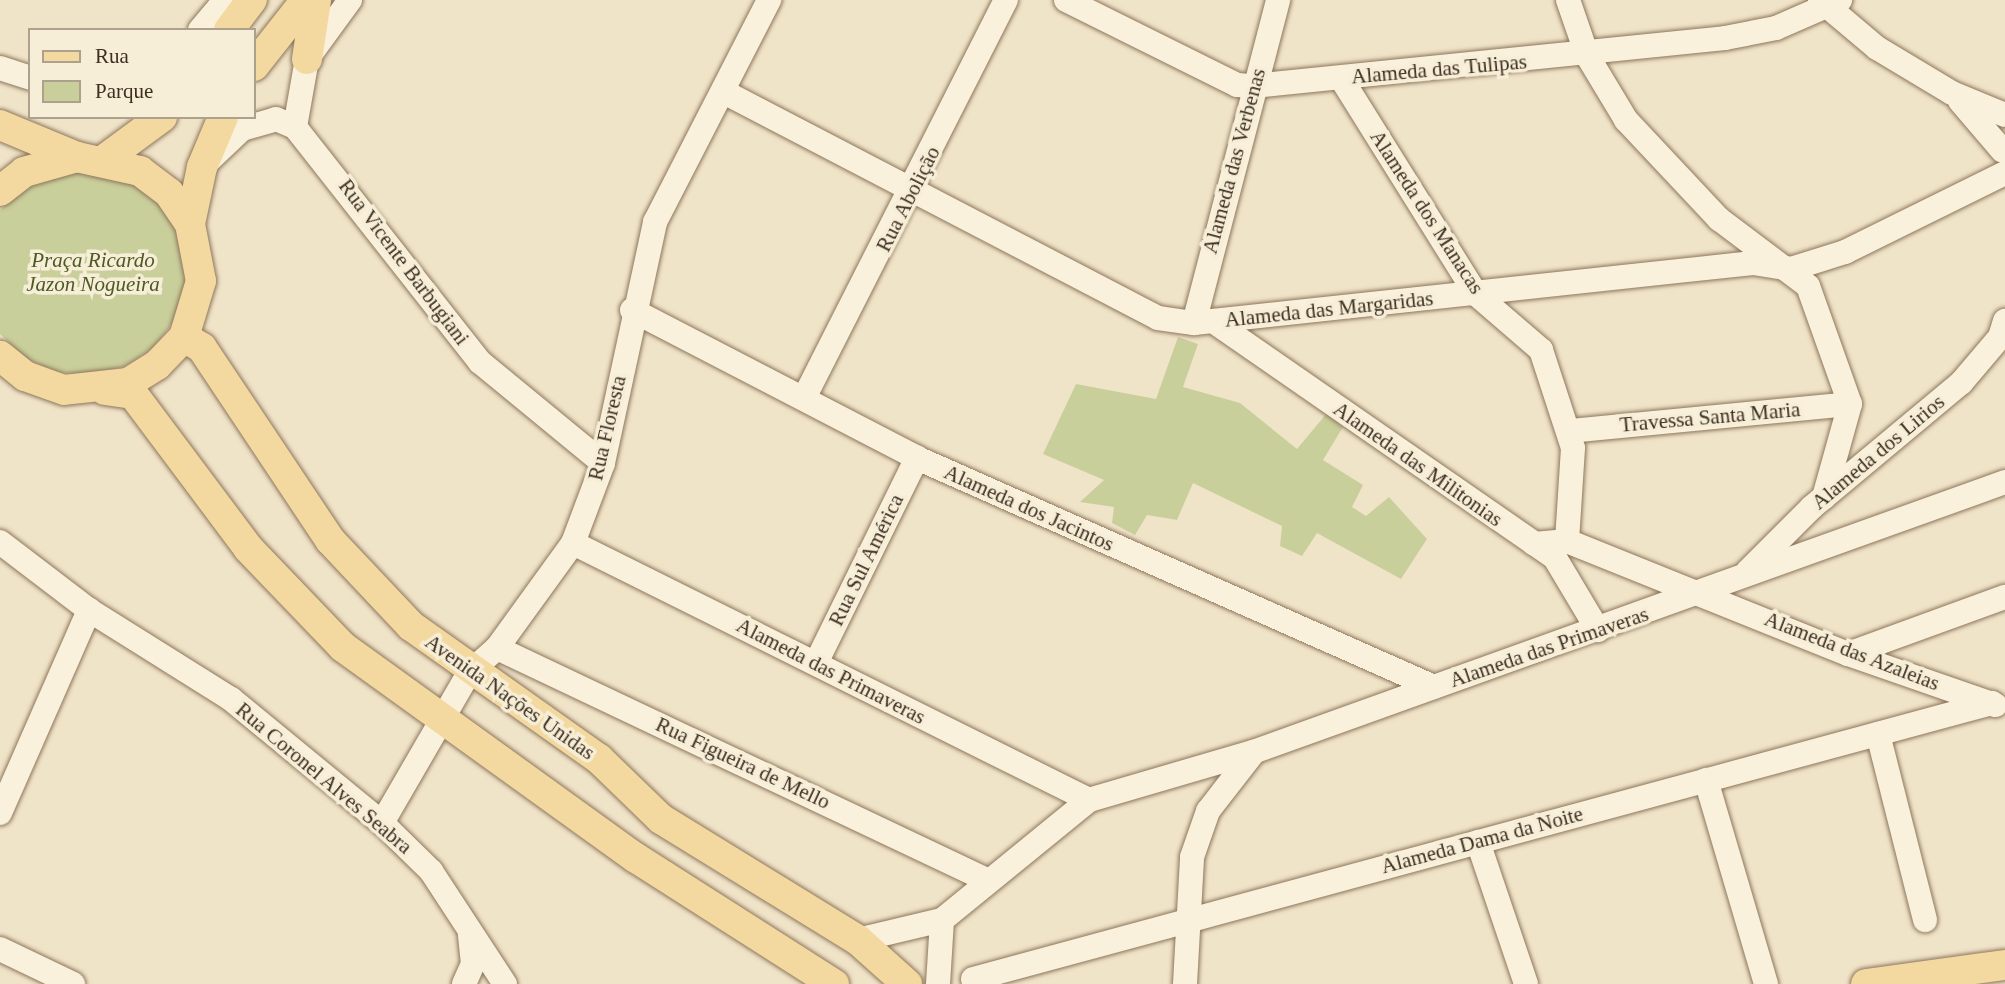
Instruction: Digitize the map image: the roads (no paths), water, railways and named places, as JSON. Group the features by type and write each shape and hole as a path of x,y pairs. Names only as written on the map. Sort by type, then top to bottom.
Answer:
{"main road":[{"path":"215,28 225,0"},
{"path":"231,28 252,0"},
{"path":"256,63 306,0"},
{"path":"307,59 316,0"},
{"path":"0,191 24,172 91,158 159,119"},
{"path":"104,390 150,371 184,337 201,281 190,224 202,167 222,119"},
{"path":"0,125 18,138 140,172 169,193 190,224"},
{"name":"Avenida Nações Unidas","path":"184,337 202,348 330,540 411,626 469,673 599,759 661,819 858,940 907,984"},
{"path":"0,356 25,376 64,390 104,390 133,394 248,548 343,647 439,720 516,766 636,858 834,984"},
{"path":"636,858 661,819"},
{"path":"1866,984 2005,965"}],"street":[{"path":"202,28 225,0"},
{"path":"202,167 242,129 276,119 295,127 307,59 350,0"},
{"name":"Rua Floresta","path":"383,823 439,720 469,673 497,648 573,543 603,463 632,310 655,222 769,0"},
{"name":"Rua Abolição","path":"805,396 915,189 1006,0"},
{"name":"Alameda das Tulipas","path":"1066,0 1237,85 1253,86 1587,55 1776,28 1829,3"},
{"name":"Alameda das Verbenas","path":"1204,322 1253,86 1278,0"},
{"path":"1568,0 1587,55 1626,120 1719,219 1791,269 1808,286 1850,412 1855,436 1871,445 1893,441"},
{"path":"1829,3 1952,93 2004,154"},
{"path":"0,68 28,77"},
{"name":"Alameda dos Manacas","path":"1341,78 1476,294 1541,350 1570,430 1567,541"},
{"name":"Alameda das Margaridas","path":"724,92 915,189 1158,318 1204,322 1753,263 1791,269 1845,252 1970,190 2004,154"},
{"path":"1952,93 2005,115"},
{"name":"Rua Vicente Barbugiani","path":"295,127 480,362 603,463"},
{"name":"Alameda dos Jacintos","path":"632,310 805,396 917,458 1434,687"},
{"name":"Alameda dos Lirios","path":"1742,576 1818,502 1961,383 2000,337 2005,321"},
{"name":"Alameda das Militonias","path":"1204,322 1555,558 1598,630"},
{"path":"1822,549 1805,539 1802,527 1818,502 1850,412"},
{"name":"Travessa Santa Maria","path":"1570,430 1850,412"},
{"name":"Rua Sul América","path":"816,663 917,458"},
{"name":"Alameda das Primaveras","path":"942,920 987,880 1089,800 1186,774 1253,752 2005,482"},
{"path":"1534,544 1567,541 1698,594"},
{"name":"Rua Coronel Alves Seabra","path":"0,542 89,610 230,699 383,823 431,871 505,984"},
{"name":"Alameda das Primaveras","path":"573,543 1089,800"},
{"name":"Alameda das Azaleias","path":"1698,594 1848,654 1999,707"},
{"path":"1848,654 2005,597"},
{"path":"0,813 89,610"},
{"name":"Rua Figueira de Mello","path":"497,648 987,880"},
{"name":"Alameda Dama da Noite","path":"973,979 1185,918 1878,734 1999,707"},
{"path":"1878,734 1925,920"},
{"path":"1185,984 1185,918 1192,857 1208,811 1253,752"},
{"path":"1186,774 1207,791 1208,811"},
{"path":"1706,780 1766,984"},
{"path":"1478,842 1526,984"},
{"path":"858,940 942,920 938,984"},
{"path":"464,984 473,964 470,930"},
{"path":"0,949 73,984"}],"park label":[{"name":"Praça Ricardo Jazon Nogueira","path":"93,272"}]}
